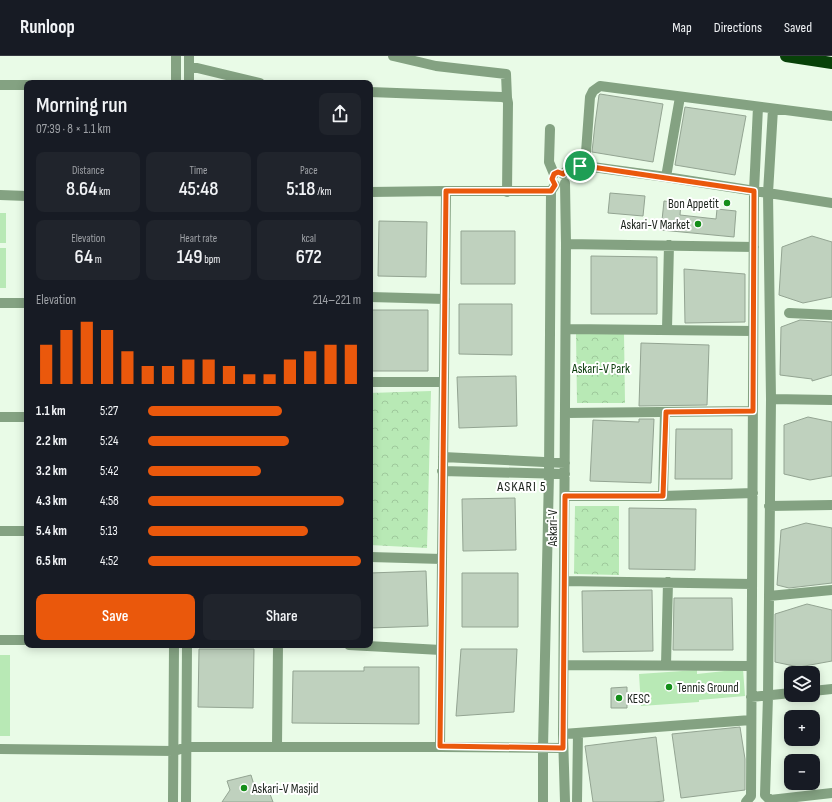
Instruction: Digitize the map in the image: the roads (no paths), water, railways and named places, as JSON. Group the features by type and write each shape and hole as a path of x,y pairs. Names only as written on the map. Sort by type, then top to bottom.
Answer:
{"highway":[{"path":"786,56 832,63"}],"street":[{"path":"176,56 176,80"},
{"path":"392,56 436,66 506,74 508,104 507,192"},
{"path":"189,80 189,61 250,80"},
{"path":"0,85 24,85"},
{"path":"585,166 590,97 593,91 600,86 832,116"},
{"path":"373,92 507,98"},
{"path":"666,177 680,97"},
{"path":"746,802 751,796 754,191 758,107"},
{"path":"773,108 768,193 771,399 768,696 765,795 770,800 832,793"},
{"path":"550,129 549,162 558,181"},
{"path":"373,192 507,192 558,181 571,167 585,166 832,203"},
{"name":"Askari-V","path":"558,181 566,244 563,734 564,802"},
{"name":"Askari-V","path":"543,802 548,463 558,181"},
{"path":"440,746 446,191"},
{"path":"0,195 24,196"},
{"path":"566,244 754,247"},
{"path":"667,330 669,245"},
{"path":"373,297 445,299"},
{"path":"0,303 24,303"},
{"path":"789,313 832,315"},
{"path":"566,329 754,331"},
{"path":"373,382 444,382"},
{"path":"771,399 832,400"},
{"path":"566,413 753,411"},
{"path":"663,496 666,412"},
{"path":"0,417 24,417"},
{"path":"442,458 564,463"},
{"path":"442,471 565,474"},
{"path":"565,496 752,494"},
{"path":"769,506 832,505"},
{"path":"0,531 24,531"},
{"path":"373,557 442,559"},
{"path":"565,581 752,584"},
{"path":"666,665 668,582"},
{"path":"769,596 832,590"},
{"path":"0,640 24,640"},
{"path":"373,646 441,650"},
{"path":"173,802 174,648"},
{"path":"186,802 187,648"},
{"path":"277,746 278,648"},
{"path":"564,665 752,666"},
{"path":"820,690 832,689"},
{"path":"751,697 784,694"},
{"path":"563,734 751,720"},
{"path":"577,802 578,733"},
{"path":"0,749 174,751 186,747 277,746 563,748"}],"place":[{"name":"Bon Appetit","path":"727,203"},
{"name":"Askari-V Market","path":"698,224"},
{"name":"Tennis Ground","path":"669,687"},
{"name":"KESC","path":"619,698"},
{"name":"Askari-V Masjid","path":"244,788"}],"district":[{"name":"ASKARI 5","path":"522,486"}],"park label":[{"name":"Askari-V Park","path":"601,368"}]}
